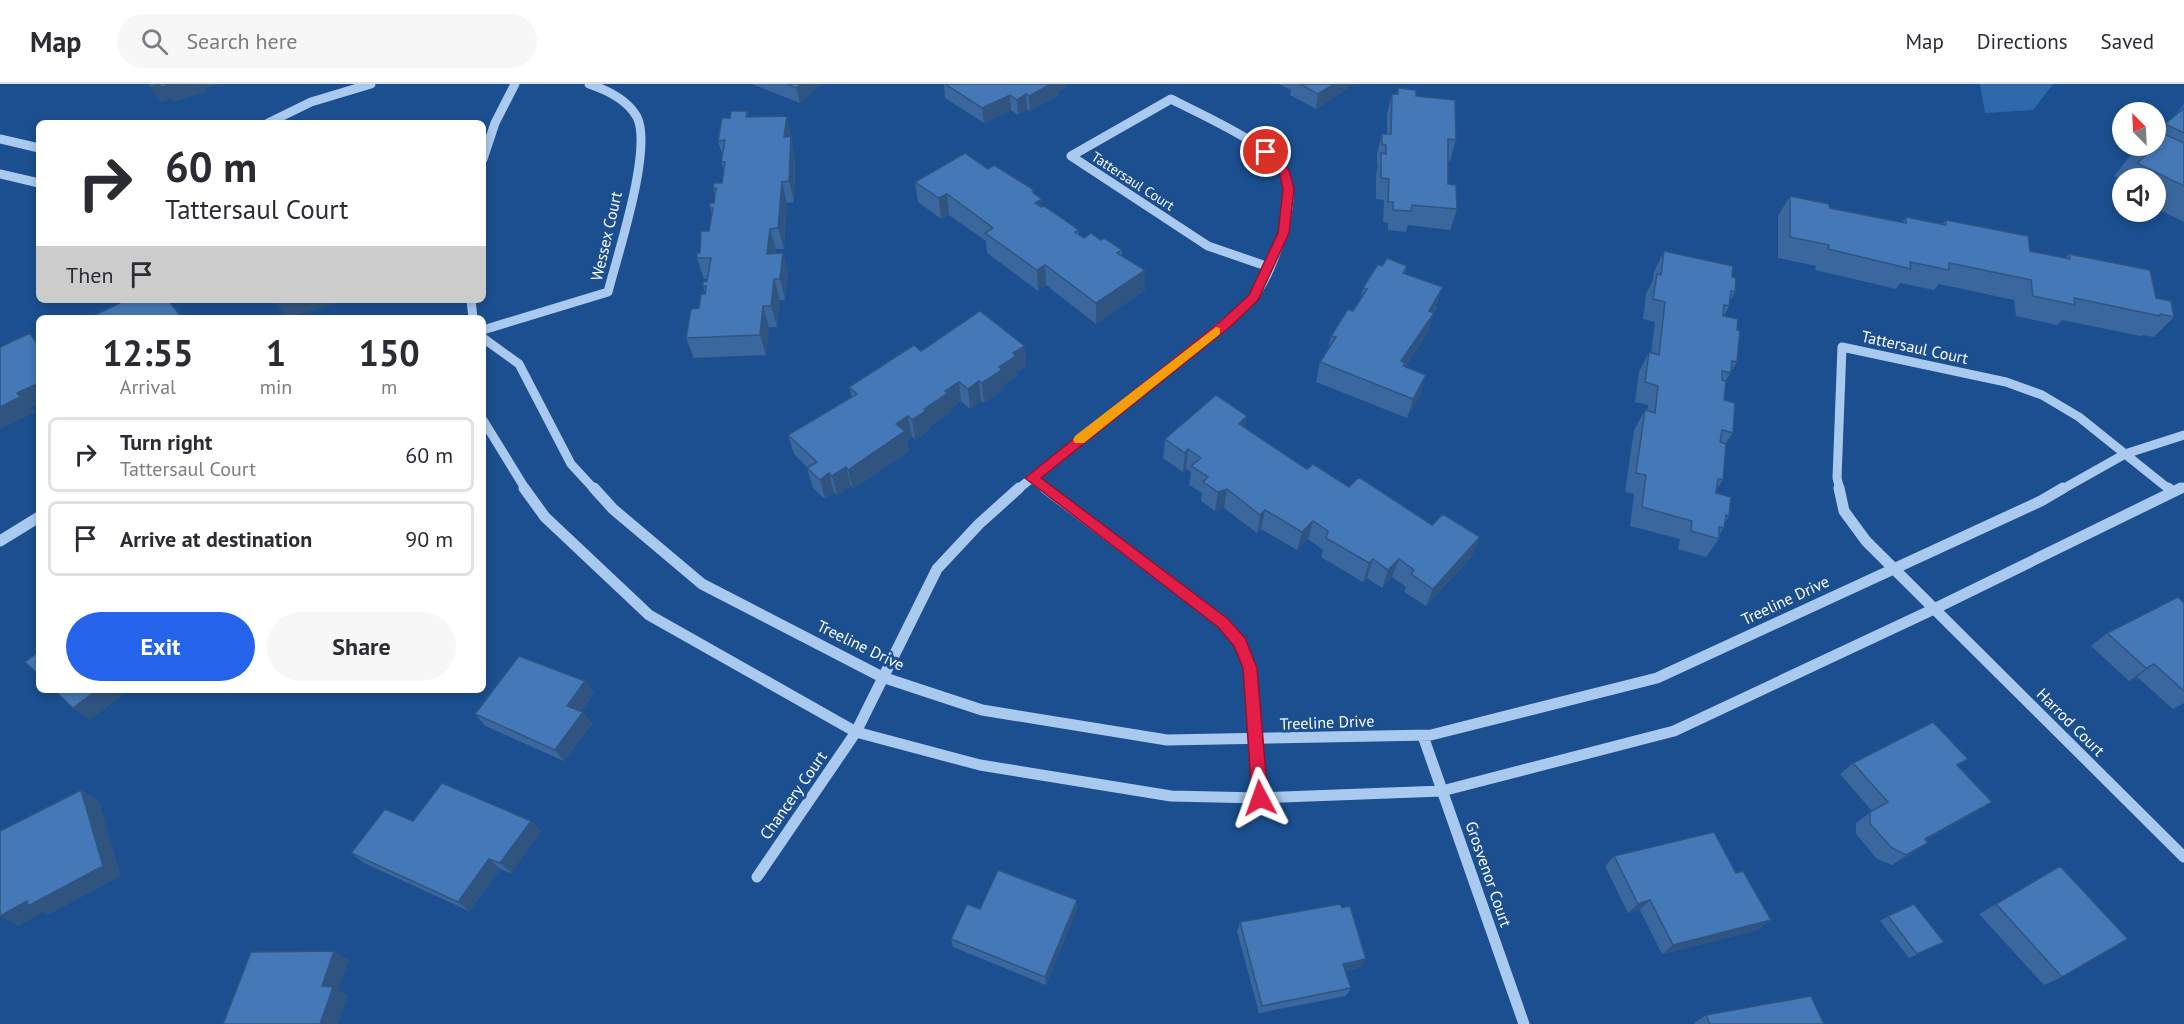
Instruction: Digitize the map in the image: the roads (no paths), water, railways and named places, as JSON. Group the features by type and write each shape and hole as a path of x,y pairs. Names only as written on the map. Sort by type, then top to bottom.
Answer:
{"street":[{"path":"274,120 311,102 371,84"},
{"path":"486,150 495,123 515,84"},
{"name":"Wessex Court","path":"486,329 608,292 641,151 640,125 628,105 609,90 589,84"},
{"name":"Tattersaul Court","path":"856,732 937,569 979,524 1031,478 1227,323 1254,297 1269,267 1284,233 1289,189 1284,170 1266,152 1171,99 1071,156 1208,246 1269,267"},
{"path":"0,139 36,147"},
{"path":"0,174 36,182"},
{"name":"Treeline Drive","path":"486,340 519,364 572,464 613,509 702,584 882,677 982,710 1167,740 1423,736 1657,678 2041,501 2125,454 2184,435"},
{"name":"Tattersaul Court","path":"1934,609 1866,541 1844,511 1837,478 1842,347 2006,382 2042,395 2079,417 2172,492"},
{"path":"486,425 514,474 545,517 649,615 856,732 980,765 1171,796 1260,798 1442,791 1674,731 1934,609 2184,487"},
{"path":"1031,478 1223,623 1240,642 1250,668 1260,798"},
{"path":"0,541 36,519"},
{"name":"Harrod Court","path":"1934,609 2184,857"},
{"name":"Chancery Court","path":"757,877 856,732"},
{"name":"Grosvenor Court","path":"1423,736 1524,1024"}]}
